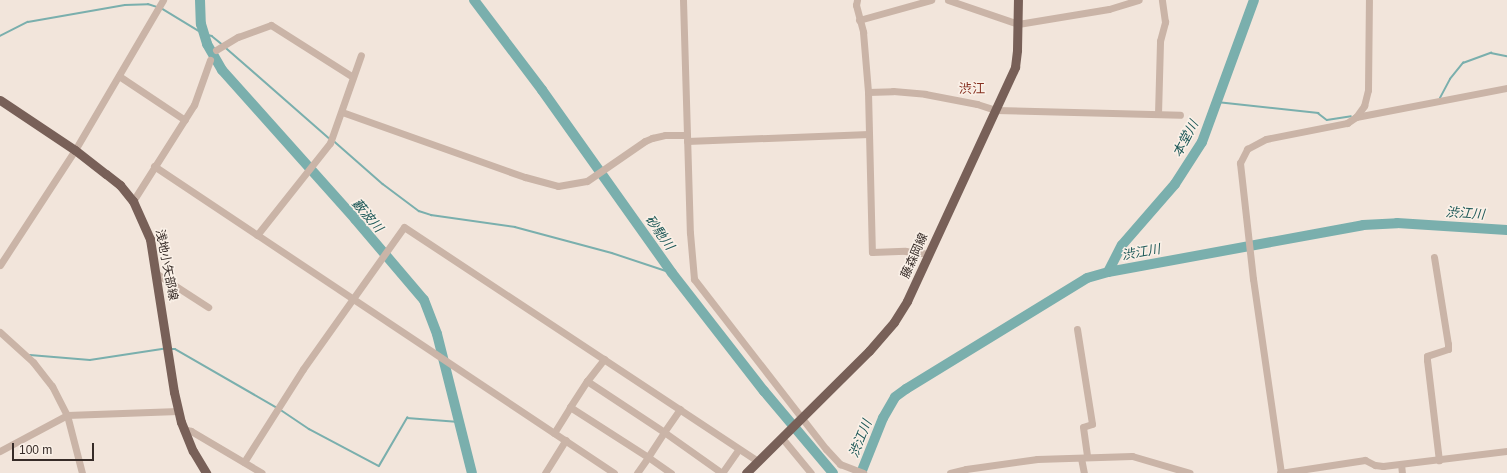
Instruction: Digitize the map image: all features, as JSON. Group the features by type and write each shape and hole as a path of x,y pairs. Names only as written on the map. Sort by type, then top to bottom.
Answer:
{"main road":[{"name":"藤森岡線","path":"746,473 869,351 894,322 907,301 1015,67 1018,0"},
{"name":"浅地小矢部線","path":"0,100 75,150 120,185 133,201 150,239 157,274 178,411 183,429 203,472"}],"street":[{"path":"683,0 687,138 694,279 803,417 826,449 840,464 863,473"},
{"path":"857,0 856,5 863,32 868,92 872,252 905,251 928,254"},
{"path":"859,20 931,0"},
{"path":"948,0 1018,24 1109,10 1139,0"},
{"path":"1158,114 1160,41 1165,22 1162,0"},
{"path":"1356,117 1364,106 1368,90 1369,0"},
{"path":"0,265 75,150 120,76 160,1"},
{"path":"216,50 238,37 271,25 353,77"},
{"path":"257,234 330,143 342,112 360,55"},
{"path":"133,201 194,105 210,60"},
{"path":"120,76 185,120"},
{"path":"1507,88 1356,117 1346,123 1266,140 1247,149 1240,163 1280,473 1365,460 1375,465 1384,466 1507,451"},
{"path":"868,92 894,91 925,94 977,104 995,110 1180,115"},
{"path":"342,112 525,177 558,186 587,181 645,141 665,135 687,138 869,134"},
{"path":"154,166 353,298 451,366 566,440 614,473"},
{"path":"244,462 303,369 404,226 758,461"},
{"path":"1434,257 1448,344 1448,350 1427,356 1439,460"},
{"path":"157,274 208,307"},
{"path":"1077,329 1092,424 1083,427 1084,473"},
{"path":"0,332 10,343 33,362 44,375 67,415 82,473"},
{"path":"0,342 10,343"},
{"path":"554,433 570,407 604,359"},
{"path":"588,381 722,473 739,448"},
{"path":"570,407 671,473"},
{"path":"637,473 680,409"},
{"path":"0,451 67,415 178,411"},
{"path":"183,429 191,431 262,473"},
{"path":"782,438 810,473"},
{"path":"545,473 566,440"},
{"path":"950,473 966,469 1037,459 1132,456 1190,473"},
{"path":"1401,464 1402,473"}],"waterway":[{"name":"藪波川","path":"200,0 201,24 207,44 222,70 355,219 424,300 437,334 472,473"},
{"name":"砂馳川","path":"474,0 542,90 672,273 764,391 833,473"},
{"name":"本堂川","path":"1108,272 1122,245 1175,184 1202,142 1254,0"},
{"path":"0,36 28,22 125,5 148,4 157,7"},
{"path":"161,8 204,34 212,36 222,44"},
{"path":"225,47 329,138"},
{"path":"1440,98 1450,79 1463,63 1491,53 1507,56"},
{"path":"1217,102 1318,113 1327,120 1351,116"},
{"path":"334,141 383,184 419,211 431,215 515,227 612,253 672,273"},
{"name":"渋江川","path":"861,473 883,418 895,397 1087,278 1108,272 1363,225 1397,223 1507,230"},
{"path":"30,355 90,360 163,349"},
{"path":"171,349 175,349 276,407"},
{"path":"281,410 309,429 379,466 407,418 459,422"}],"district":[{"name":"渋江","path":"972,89"}]}
